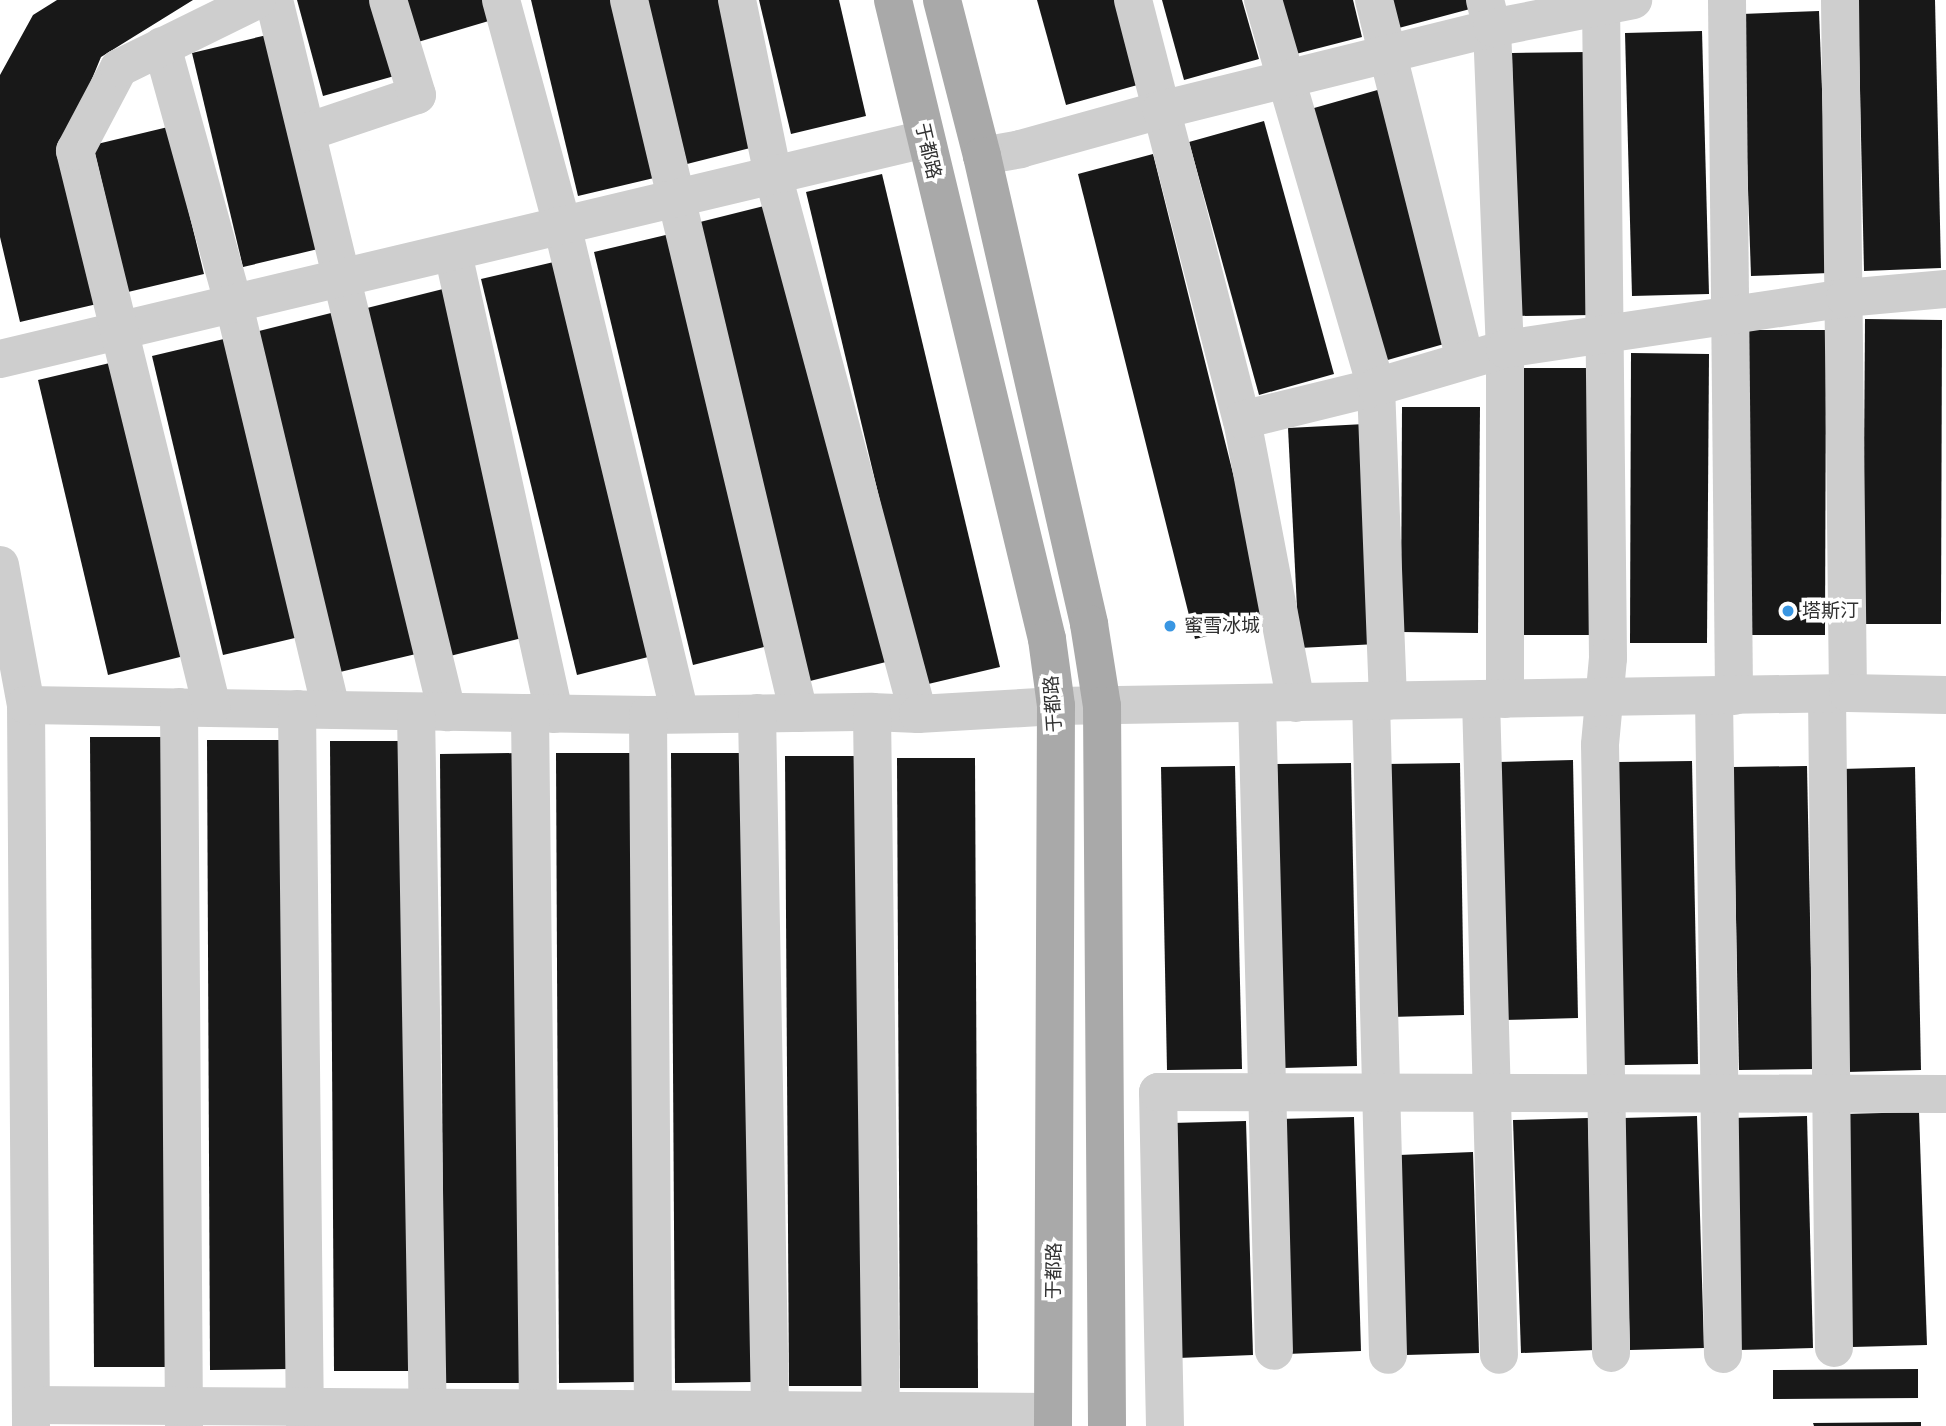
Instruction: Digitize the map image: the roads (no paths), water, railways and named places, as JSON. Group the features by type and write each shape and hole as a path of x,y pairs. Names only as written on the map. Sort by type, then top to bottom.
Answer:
{"main road":[{"name":"于都路","path":"893,0 1047,639 1056,706 1053,1419"},
{"path":"942,0 982,156 1089,624 1102,706 1107,1426"}],"street":[{"path":"184,1416 195,707 120,331 75,151 118,68 257,0"},
{"path":"274,0 344,279 431,712 427,1417"},
{"path":"307,132 417,95 388,0"},
{"path":"501,0 562,225 664,715 653,1409"},
{"path":"629,0 799,713"},
{"path":"737,0 773,175 918,714"},
{"path":"1133,0 1242,420 1296,703"},
{"path":"1262,0 1376,387 1380,1093 1388,1355"},
{"path":"1374,0 1465,360"},
{"path":"1723,1354 1719,1093 1729,316 1727,0"},
{"path":"1833,1348 1830,1094 1844,298 1840,0"},
{"path":"982,156 1020,149 1161,110 1388,56 1489,14 1612,2 1605,335 1608,658 1602,698 1611,1353"},
{"path":"1489,14 1505,349 1493,699 1491,1093 1499,1355"},
{"path":"162,46 234,305 314,710 305,1417"},
{"path":"0,359 453,254 562,225 925,139"},
{"path":"453,254 542,713 538,1408"},
{"path":"1242,420 1376,387 1505,349 1844,298 1946,289"},
{"path":"0,565 26,705 15,1012 31,1416 427,1417 538,1408 770,1410 881,1418 1053,1419"},
{"path":"26,705 664,715 873,712 918,714 1056,706 1837,694 1946,695"},
{"path":"1257,703 1275,1351"},
{"path":"873,712 881,1418"},
{"path":"757,713 770,1410"},
{"path":"1165,1426 1158,1092 1946,1094"}],"place":[{"name":"塔斯汀","path":"1788,611"},
{"name":"蜜雪冰城","path":"1170,626"}]}
